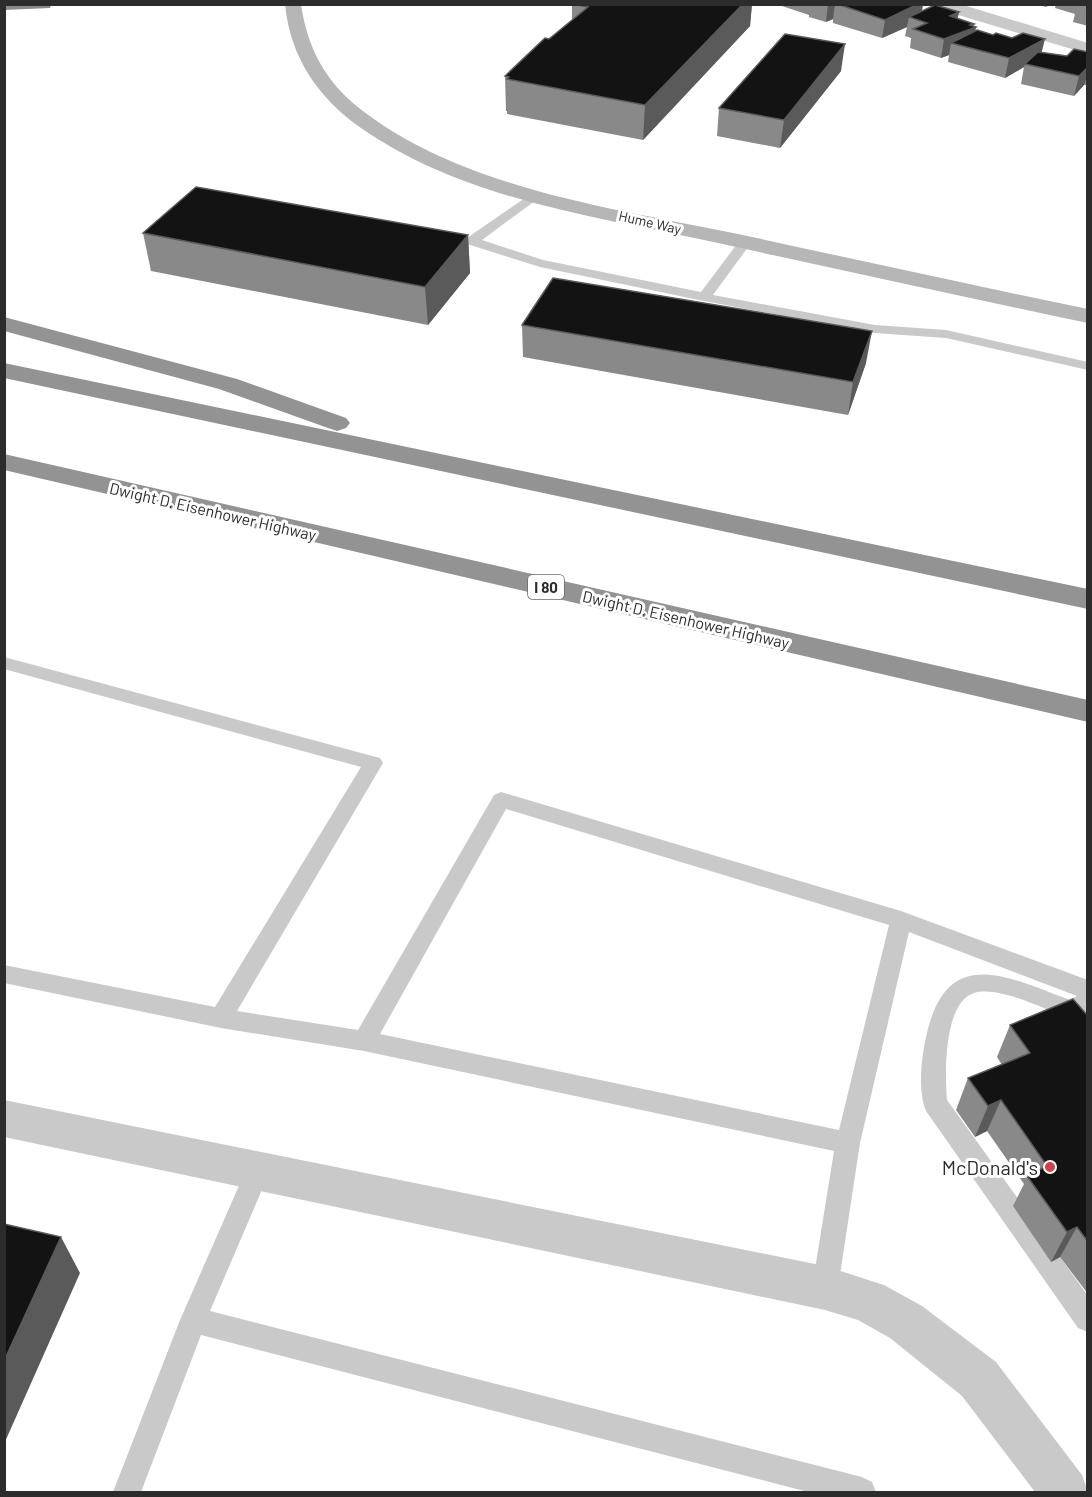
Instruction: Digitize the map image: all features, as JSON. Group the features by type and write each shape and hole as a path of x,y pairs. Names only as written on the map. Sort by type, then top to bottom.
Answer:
{"highway":[{"path":"4,324 228,384 449,464"},
{"path":"4,370 1088,599"},
{"name":"Dwight D. Eisenhower Highway","path":"4,462 1088,711"},
{"path":"4,472 111,487"}],"street":[{"name":"Hume Way","path":"293,4 308,64 333,96 384,134 447,166 535,195 745,243 1088,316"},
{"path":"940,4 1088,49"},
{"path":"4,1118 825,1288 868,1301 906,1322 978,1379 1052,1488"}],"lane":[{"path":"535,195 472,241 540,263 704,297 875,329 946,334 1088,366"},
{"path":"704,297 745,243"},
{"path":"4,663 373,763 221,1018"},
{"path":"364,1041 501,800 901,920 1088,990"},
{"path":"825,1288 848,1143 901,920"},
{"path":"4,974 221,1018 364,1041 848,1143"},
{"path":"1088,1001 1072,1010 988,982 968,983 955,991 944,1011 932,1073 935,1103 1088,1320"},
{"path":"127,1492 193,1320 258,1171"},
{"path":"193,1320 862,1492"}],"building":[{"path":"572,4 743,4 645,105 507,79 509,77 505,76 545,38 549,39 588,7"},
{"path":"837,4 918,4 885,20"},
{"path":"935,5 959,12 950,16 974,24 970,25 976,27 944,39 913,29 927,23 909,17"},
{"path":"977,30 1012,38 1023,33 1045,39 1009,58 951,43"},
{"path":"785,34 845,44 784,120 719,108"},
{"path":"1074,49 1088,52 1088,67 1079,76 1025,64 1038,52 1067,56"},
{"path":"196,187 468,235 425,287 143,233"},
{"path":"553,278 872,331 853,382 522,325"},
{"name":"McDonald's","path":"1073,999 1088,1016 1088,1242 1077,1227 1067,1232 1027,1176 1047,1166 1001,1100 988,1106 968,1078 1030,1053 1010,1025"},
{"path":"4,1224 61,1237 4,1361"}],"place":[{"name":"McDonald's","path":"1050,1167"}]}
